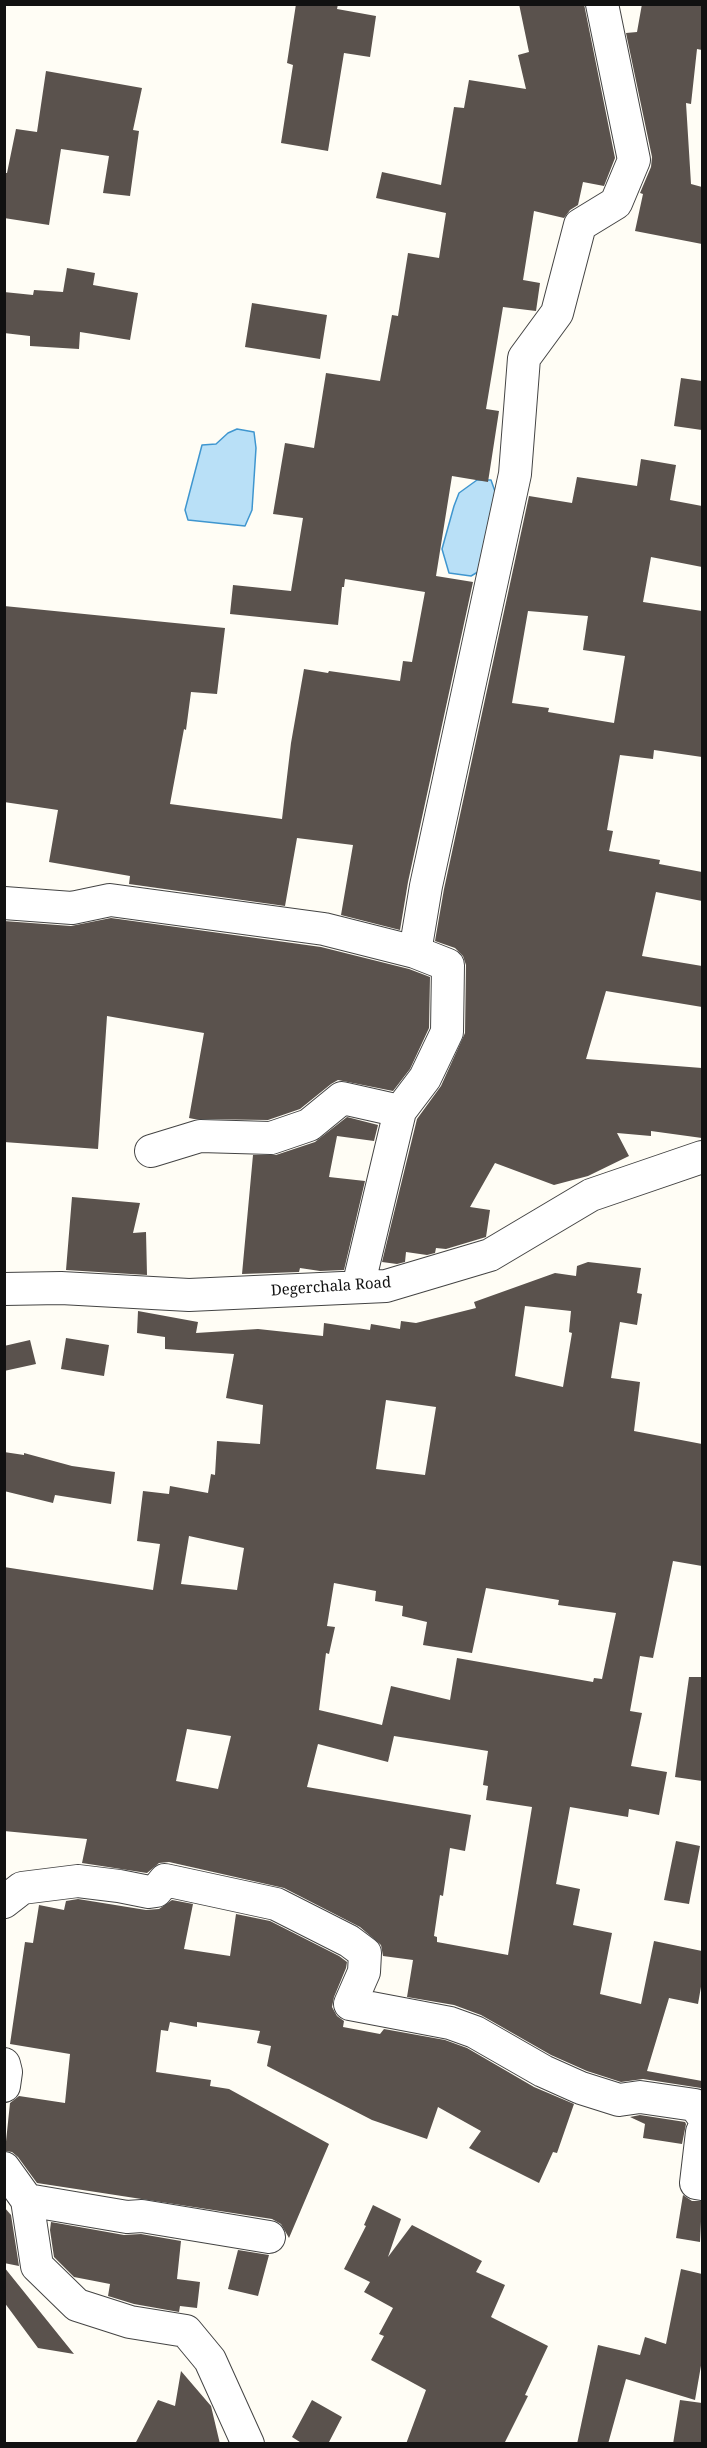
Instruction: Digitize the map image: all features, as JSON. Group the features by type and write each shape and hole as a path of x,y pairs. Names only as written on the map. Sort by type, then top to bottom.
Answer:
{"street":[{"path":"415,952 426,886 515,474 524,357 557,313 580,225 616,204 634,160 602,4"},
{"path":"4,903 72,908 110,900 324,929 415,952 448,965 447,1032 425,1078 400,1111 358,1287"},
{"path":"151,1151 200,1136 272,1138 309,1125 342,1098 400,1111"},
{"name":"Degerchala Road","path":"4,1289 61,1288 189,1295 386,1286 490,1255 591,1195 702,1157"},
{"path":"4,1902 22,1888 78,1881 149,1892 156,1891 165,1880 276,1904 349,1941 365,1953 364,1972 350,2004 450,2023 475,2032 543,2071 581,2088 619,2100 640,2097 695,2105 702,2115"},
{"path":"4,2064 6,2072 4,2086"},
{"path":"702,2132 696,2183 702,2184"},
{"path":"4,2168 27,2200 37,2266 77,2305 130,2322 186,2331 210,2360 248,2444"},
{"path":"27,2200 127,2217 142,2216 269,2238"}],"water":[{"path":"237,429 254,432 256,448 252,510 245,526 188,520 185,510 202,445 216,444 228,433"},
{"path":"477,480 491,480 498,500 483,569 471,576 449,573 442,549 454,506 459,493"}],"building":[{"path":"296,4 338,4 337,9 376,16 370,57 344,53 328,151 281,143 293,65 287,63"},
{"path":"519,4 584,4 615,158 604,186 583,182 578,205 564,218 534,211 523,280 540,283 536,311 503,307 486,409 499,411 488,482 452,476 436,576 473,582 408,882 400,930 341,915 353,845 297,838 285,906 129,884 130,876 49,862 58,810 4,802 4,606 225,628 217,694 191,692 186,730 184,729 170,804 282,819 291,743 304,669 400,681 403,661 412,662 425,592 345,579 338,625 230,614 233,585 291,591 303,518 273,514 285,443 314,448 326,373 380,381 392,315 398,316 408,253 439,258 446,213 376,198 382,172 441,185 454,107 464,108 469,80 526,89 518,55 529,52"},
{"path":"642,4 702,4 702,50 697,49 691,104 686,103 691,184 702,187 702,244 635,231 643,194 640,193 651,167 652,157 626,33 637,32"},
{"path":"46,71 142,88 133,130 139,131 130,196 103,193 109,156 61,149 49,225 4,218 4,173 7,173 16,129 37,132"},
{"path":"67,268 95,273 93,285 138,293 130,340 80,332 79,349 30,346 30,336 4,333 4,292 33,295 34,290 63,292"},
{"path":"252,303 327,315 320,359 245,347"},
{"path":"681,378 702,381 702,430 674,426"},
{"path":"641,459 676,465 670,500 702,506 702,567 651,557 643,602 702,611 702,757 654,750 653,759 620,755 607,830 613,831 609,851 660,860 659,864 702,872 702,901 656,892 642,956 702,966 702,1007 606,991 586,1059 702,1068 702,1138 651,1131 651,1136 617,1133 629,1156 588,1176 554,1185 495,1163 470,1207 490,1210 486,1237 446,1249 436,1248 435,1253 427,1255 406,1252 405,1262 397,1264 382,1262 417,1119 441,1086 465,1033 466,965 463,956 455,948 435,941 444,889 529,496 572,503 577,477 637,486","holes":["528,611 588,616 583,650 625,656 614,723 548,712 549,708 512,703"]},
{"path":"111,918 321,947 409,969 430,977 429,1028 410,1069 393,1091 338,1080 300,1109 268,1120 194,1119 189,1118 204,1033 107,1016 98,1149 4,1142 4,921 71,926"},
{"path":"347,1117 378,1125 374,1141 337,1136 329,1177 365,1181 344,1270 320,1271 300,1268 299,1272 242,1274 253,1155 276,1155 315,1142"},
{"path":"72,1197 140,1203 133,1233 146,1232 147,1275 66,1270"},
{"path":"588,1262 641,1268 637,1293 642,1294 637,1325 620,1322 611,1378 640,1382 634,1431 702,1444 702,1566 673,1561 653,1658 640,1656 630,1711 642,1713 631,1766 667,1772 659,1815 629,1809 628,1817 570,1807 556,1884 580,1889 573,1925 612,1933 600,1994 641,2004 654,1941 702,1951 702,1981 698,2004 669,1998 647,2071 702,2081 701,2088 643,2079 621,2082 587,2071 551,2055 481,2015 454,2005 407,1997 413,1960 383,1956 381,1945 360,1927 284,1888 169,1862 159,1863 147,1873 82,1863 87,1839 4,1831 4,1567 153,1590 160,1544 137,1541 143,1491 169,1494 170,1486 208,1493 211,1474 215,1475 217,1441 260,1444 263,1405 226,1398 234,1354 165,1349 165,1337 137,1333 138,1311 198,1322 196,1333 258,1329 323,1336 324,1323 370,1330 371,1324 400,1329 401,1321 416,1323 476,1308 474,1302 555,1273 576,1276 577,1266","holes":["525,1306 571,1311 569,1332 572,1333 563,1387 515,1376","386,1400 436,1407 425,1475 376,1469","189,1536 244,1548 237,1590 181,1584","334,1583 376,1591 375,1601 403,1606 402,1616 427,1622 423,1645 472,1653 486,1588 559,1600 558,1605 616,1613 602,1679 594,1678 593,1682 457,1658 450,1700 391,1686 382,1725 319,1710 326,1653 329,1654 335,1627 327,1626","187,1729 231,1736 218,1789 176,1781","394,1736 488,1751 483,1785 488,1786 486,1800 532,1807 508,1955 437,1942 437,1937 434,1936 450,1848 465,1851 471,1815 307,1787 318,1744 388,1762"]},
{"path":"66,1338 109,1345 104,1376 61,1369"},
{"path":"30,1340 36,1364 4,1371 4,1346"},
{"path":"4,1452 24,1455 24,1453 72,1466 115,1472 111,1504 55,1495 53,1503 4,1491"},
{"path":"689,1677 702,1677 702,1781 675,1777"},
{"path":"676,1841 700,1846 689,1904 664,1900"},
{"path":"78,1899 146,1910 159,1909 172,1900 193,1904 184,1949 230,1956 236,1914 270,1921 339,1956 347,1962 332,2007 337,2016 344,2021 343,2027 380,2034 384,2029 445,2040 467,2048 534,2087 574,2104 557,2153 553,2152 539,2183 469,2148 481,2131 438,2107 427,2139 372,2120 267,2066 271,2046 257,2043 260,2031 197,2022 197,2027 170,2022 168,2031 161,2030 156,2072 211,2080 210,2086 229,2089 329,2144 289,2238 281,2224 272,2219 37,2183 18,2157 12,2152 5,2151 10,2103 19,2096 65,2103 70,2054 10,2044 25,1942 33,1943 39,1905 64,1910 66,1901"},
{"path":"640,2115 685,2122 682,2144 643,2138 645,2124 630,2117"},
{"path":"683,2195 692,2201 702,2201 700,2242 676,2238"},
{"path":"373,2205 401,2219 388,2257 412,2225 482,2261 476,2272 505,2285 491,2317 548,2346 525,2395 528,2396 504,2444 406,2444 426,2390 371,2360 384,2336 379,2334 393,2308 364,2292 370,2282 344,2269 366,2226 364,2225"},
{"path":"4,2207 11,2215 19,2266 4,2263"},
{"path":"51,2222 124,2235 141,2234 181,2241 177,2279 200,2282 197,2308 180,2306 179,2312 134,2304 108,2296 110,2284 74,2277 54,2257"},
{"path":"238,2250 269,2255 258,2296 228,2289"},
{"path":"4,2267 74,2354 38,2348 4,2302"},
{"path":"681,2269 702,2274 702,2360 695,2400 626,2379 608,2444 577,2444 598,2345 640,2355 645,2337 666,2344"},
{"path":"181,2371 211,2406 220,2444 135,2444 158,2400 175,2406"},
{"path":"312,2400 342,2417 328,2444 303,2444 292,2437"},
{"path":"680,2400 702,2403 702,2444 673,2444"}]}
